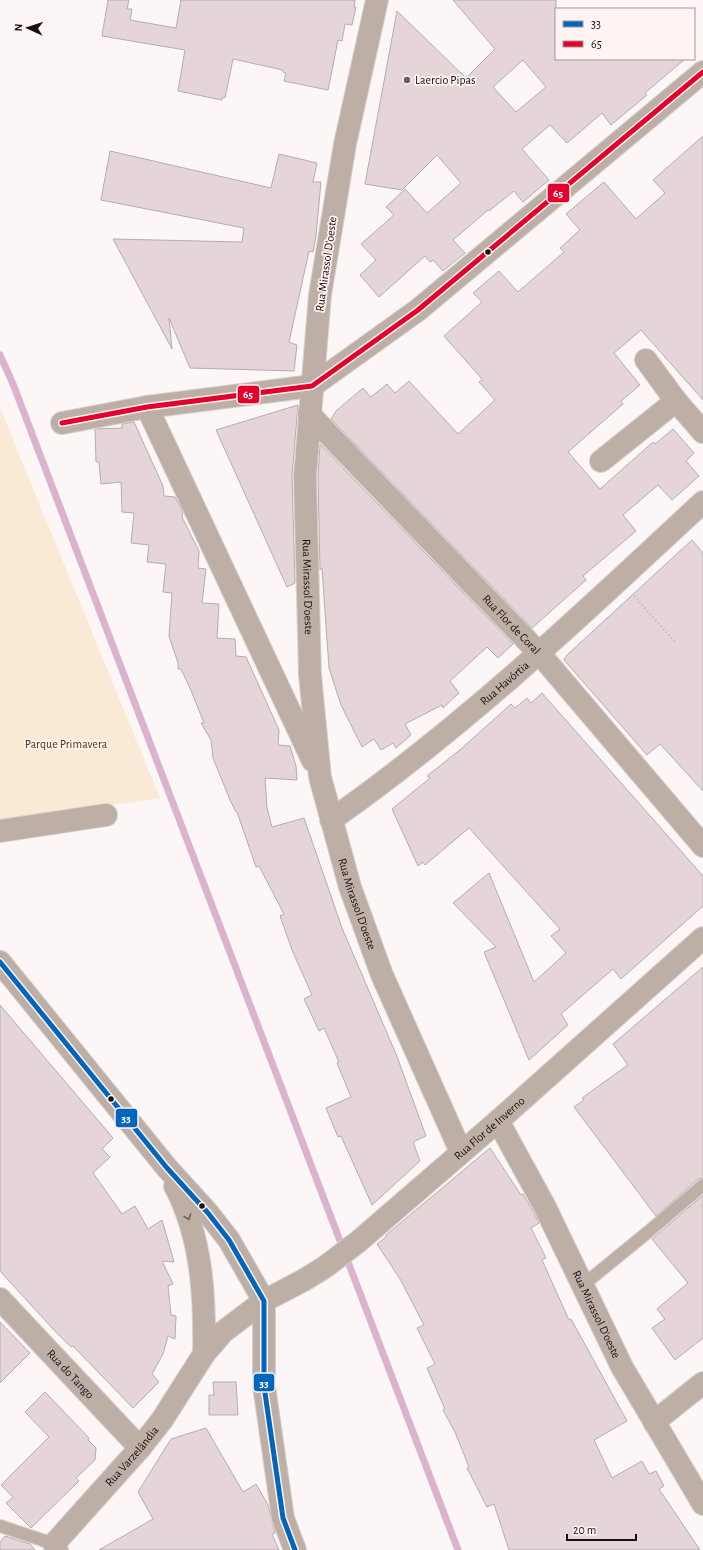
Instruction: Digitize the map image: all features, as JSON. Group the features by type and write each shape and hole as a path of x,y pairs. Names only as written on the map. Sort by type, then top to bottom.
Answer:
{"street":[{"name":"Rua Mirassol D'oeste","path":"378,0 345,144 320,295 304,476 310,675 320,777 350,887 382,975 461,1152"},
{"path":"62,422 147,407 312,386 418,310 703,72"},
{"path":"646,360 676,401 703,432"},
{"path":"601,461 676,401"},
{"path":"147,407 320,777"},
{"name":"Rua Flor de Coral","path":"309,414 539,653 703,846"},
{"name":"Rua Havórtia","path":"331,820 377,788 539,653 703,502"},
{"path":"0,831 106,814"},
{"name":"Rua Flor de Inverno","path":"264,1301 304,1280 326,1266 359,1241 498,1121 703,938"},
{"path":"0,962 167,1168 208,1213 229,1240 264,1301 264,1386 283,1518 295,1550"},
{"name":"Rua Mirassol D'oeste","path":"498,1121 544,1205 622,1367 703,1504"},
{"path":"167,1168 190,1220 198,1252 203,1285 204,1354"},
{"name":"Rua do Tango","path":"0,1299 140,1448"},
{"name":"Rua Varzelândia","path":"53,1548 140,1448 162,1420 204,1354 223,1332 264,1301"},
{"path":"654,1422 703,1383"}],"lane":[{"path":"583,1285 703,1185"},
{"path":"0,1526 53,1548"}],"path":[{"path":"619,580 676,643"}],"green space":[{"name":"Parque Primavera","path":"0,408 160,798 0,821"}],"building":[{"path":"108,0 129,0 127,9 132,9 130,20 176,28 181,0 355,0 354,7 356,7 352,25 345,24 342,41 338,40 328,90 284,81 286,73 283,72 283,70 233,59 225,98 223,97 222,100 178,91 185,50 102,36"},
{"path":"453,0 556,0 555,60 684,60 645,93 647,95 611,125 602,113 567,143 550,125 522,149 549,180 523,202 514,191 489,211 488,210 453,240 465,253 443,271 433,260 430,262 425,256 379,297 360,275 376,260 361,244 394,215 386,207 405,189 427,213 461,183 437,155 402,190 365,184 397,11 466,78 495,49","holes":["523,60 546,87 516,112 493,87"]},
{"path":"703,136 703,400 641,330 614,353 640,385 621,401 623,404 568,452 600,489 653,442 655,444 673,429 694,453 686,461 699,476 672,500 658,485 623,515 636,531 583,576 586,580 532,628 331,419 336,411 363,388 371,397 387,384 395,393 409,381 458,434 495,400 479,382 482,379 444,336 482,302 473,293 499,271 518,292 564,252 560,248 580,230 566,214 604,182 636,219 665,193 653,180"},
{"path":"110,151 271,188 279,154 317,163 313,182 321,182 316,236 313,252 309,251 289,342 297,345 294,371 190,368 169,318 172,349 113,239 242,242 244,228 101,200"},
{"path":"298,405 292,476 295,583 287,587 216,430"},
{"path":"134,422 163,486 164,496 175,497 183,512 182,517 199,551 198,568 206,569 202,603 219,604 217,638 235,639 236,656 246,657 279,730 278,745 290,746 296,766 297,780 265,778 267,808 272,827 304,818 342,928 396,1054 426,1136 413,1142 420,1161 372,1205 341,1136 338,1137 326,1108 351,1097 337,1063 339,1062 324,1028 319,1031 304,999 312,995 292,950 280,916 284,914 259,866 256,867 237,812 230,800 213,758 211,740 201,723 204,723 190,688 181,669 178,669 178,663 169,636 172,593 163,592 166,564 147,562 149,545 131,543 134,513 122,512 121,482 101,484 99,462 96,462 95,429 122,428 122,424"},
{"path":"320,444 513,644 498,658 487,647 450,681 459,693 443,708 442,705 405,724 411,735 396,748 393,743 381,750 374,739 362,747 341,705 329,668 322,568 320,570 318,476"},
{"path":"692,540 703,553 703,791 660,744 647,755 564,660 567,655"},
{"path":"542,693 703,876 703,906 621,979 613,969 561,1014 568,1025 529,1060 484,952 496,947 453,903 489,873 534,982 566,953 551,936 560,929 469,828 425,865 423,862 418,866 392,809 430,778 427,776 461,749 511,704 515,708 527,698 531,703"},
{"path":"703,967 703,1178 698,1179 656,1216 574,1107 584,1100 582,1098 628,1065 613,1044"},
{"path":"0,1005 113,1138 102,1149 110,1157 93,1173 122,1214 135,1206 148,1229 162,1220 174,1262 162,1261 173,1284 168,1286 171,1315 176,1316 175,1339 168,1336 163,1354 152,1374 159,1382 133,1408 73,1346 71,1347 53,1329 0,1271"},
{"path":"490,1148 521,1195 523,1194 533,1211 539,1223 531,1228 546,1258 542,1260 569,1320 571,1319 627,1421 594,1440 612,1478 642,1461 649,1474 656,1471 664,1486 659,1489 700,1550 509,1550 494,1504 487,1507 467,1468 469,1467 455,1432 443,1410 445,1409 427,1368 435,1364 417,1328 424,1325 400,1279 377,1244"},
{"path":"703,1195 703,1338 675,1360 652,1328 665,1319 657,1309 688,1283 652,1239"},
{"path":"0,1322 30,1353 0,1383"},
{"path":"213,1382 236,1382 238,1415 209,1415 209,1395 214,1395"},
{"path":"45,1392 89,1438 88,1440 96,1448 95,1460 76,1478 79,1481 31,1528 6,1503 13,1497 1,1485 49,1437 25,1412"},
{"path":"206,1428 243,1492 256,1484 268,1505 275,1533 272,1534 279,1550 99,1550 153,1519 138,1492 171,1439"},
{"path":"5,1536 30,1544 35,1550 0,1550 0,1542"}],"waterway":[{"path":"0,355 13,384 458,1550"}],"transit line":[{"name":"65","path":"62,423 147,407 312,386 418,310 703,72"},
{"name":"33","path":"0,962 167,1168 208,1213 229,1240 264,1301 264,1386 283,1518 295,1550"}],"place":[{"name":"Laercio Pipas","path":"407,80"}]}
